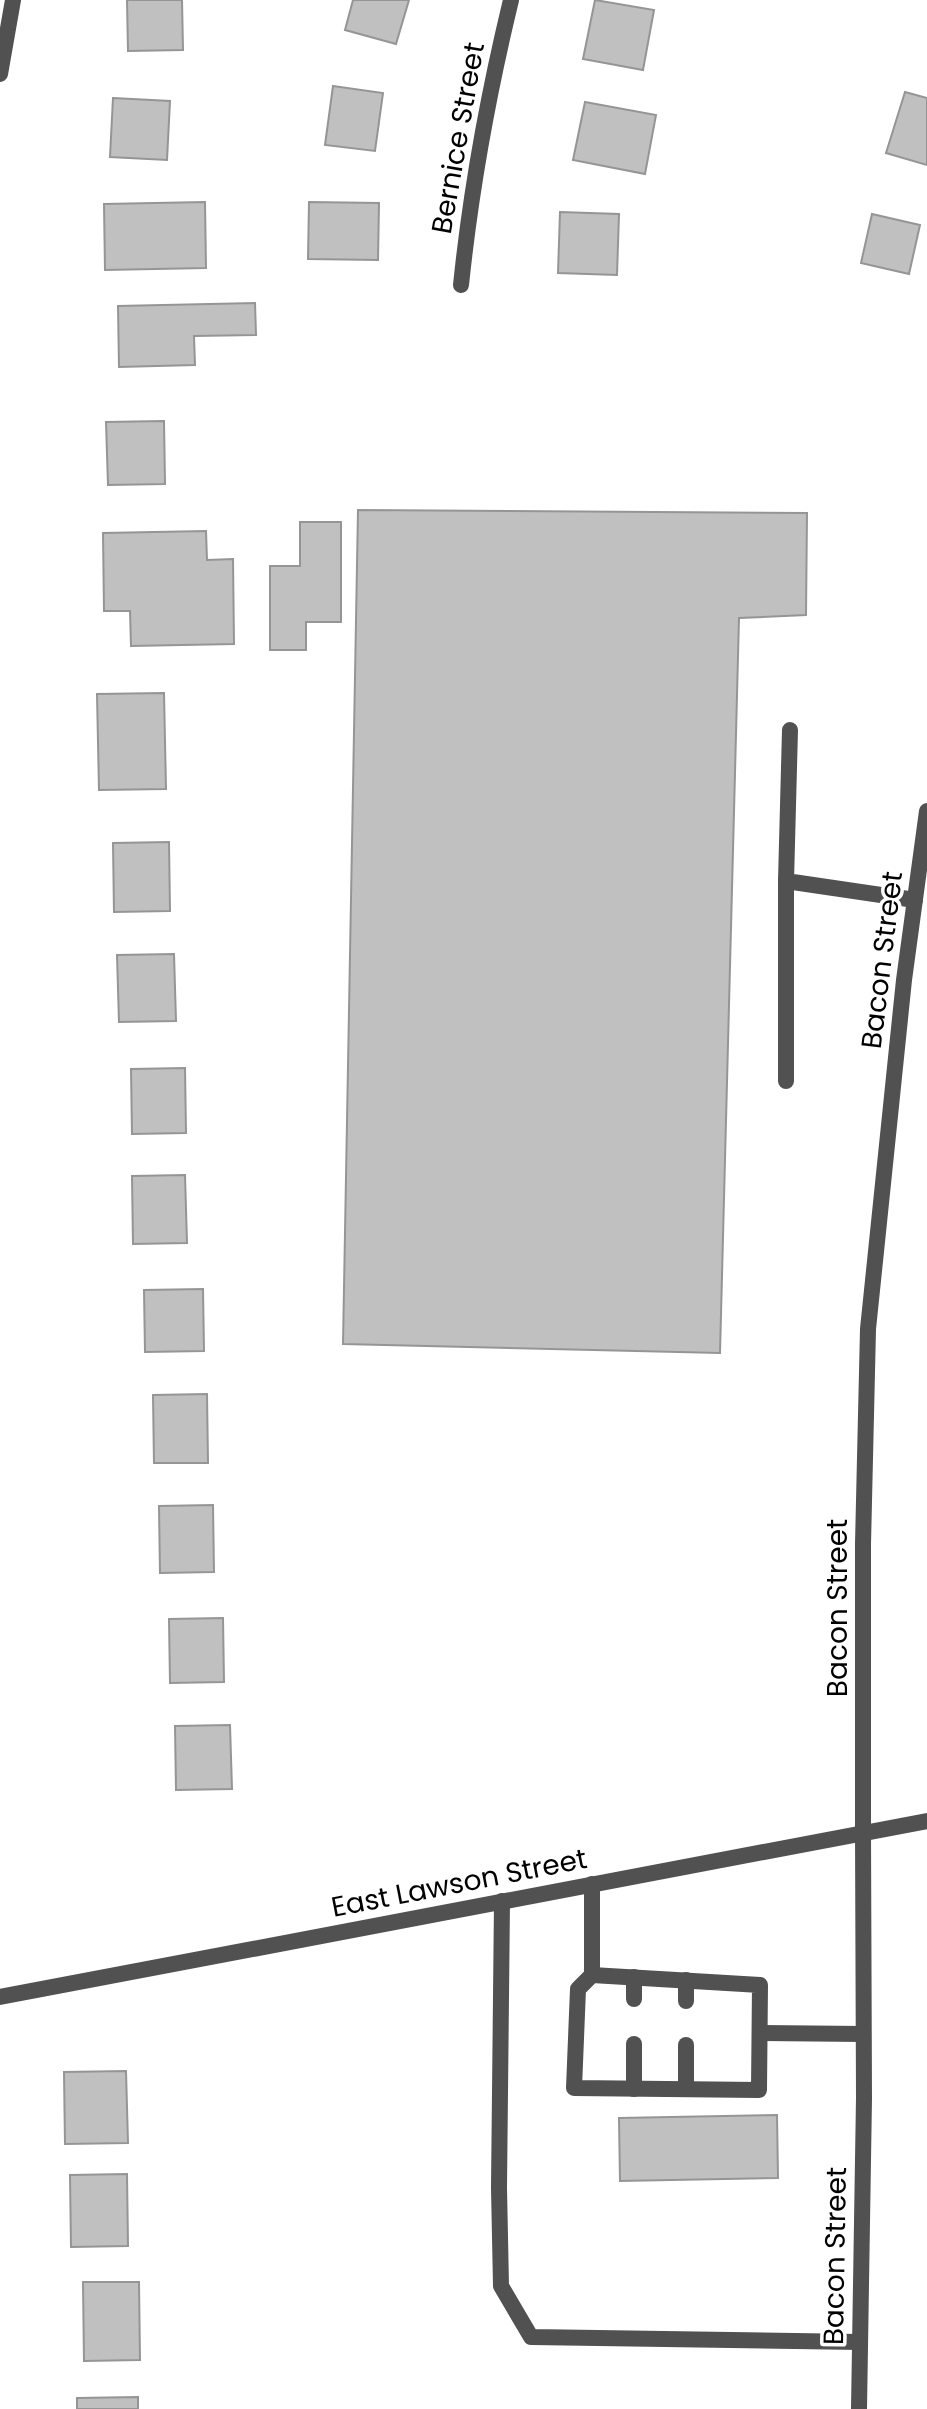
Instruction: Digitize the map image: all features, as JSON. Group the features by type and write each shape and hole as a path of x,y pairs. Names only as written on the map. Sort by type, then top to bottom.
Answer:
{"street":[{"path":"0,74 13,0"},
{"name":"Bernice Street","path":"461,285 488,96 511,0"},
{"path":"786,1081 790,730"},
{"name":"Bacon Street","path":"859,2409 863,1544 868,1329 904,980 927,811"},
{"path":"786,881 915,900"},
{"name":"East Lawson Street","path":"0,1997 927,1821"},
{"path":"592,1884 592,1975 578,1989 574,2088 759,2090 760,1985 592,1975"},
{"path":"502,1901 501,2286 531,2337 860,2342"},
{"path":"634,1977 634,1999"},
{"path":"686,1980 686,2001"},
{"path":"760,2033 863,2034"},
{"path":"634,2044 634,2089"},
{"path":"686,2045 686,2089"}],"building":[{"path":"127,0 182,0 183,50 128,51"},
{"path":"353,0 409,0 396,44 345,30"},
{"path":"595,0 654,10 643,70 583,59"},
{"path":"333,86 383,93 375,151 325,145"},
{"path":"905,92 927,98 927,165 886,153"},
{"path":"113,98 170,101 167,160 110,157"},
{"path":"585,102 656,115 645,174 573,160"},
{"path":"205,202 206,268 105,270 104,204"},
{"path":"309,202 379,203 378,260 308,259"},
{"path":"560,212 619,214 617,275 558,273"},
{"path":"872,214 920,225 909,274 861,263"},
{"path":"255,303 256,335 194,336 195,365 119,367 118,306"},
{"path":"164,421 165,484 108,485 106,422"},
{"path":"358,510 807,513 806,615 739,618 720,1353 343,1344"},
{"path":"300,522 341,522 341,622 306,622 306,650 270,650 270,566 300,566"},
{"path":"206,531 207,560 233,559 234,644 131,646 130,611 104,611 103,533"},
{"path":"164,693 166,789 99,790 97,694"},
{"path":"169,842 170,911 114,912 113,843"},
{"path":"174,954 176,1021 119,1022 117,955"},
{"path":"185,1068 186,1133 132,1134 131,1069"},
{"path":"185,1175 187,1243 133,1244 132,1176"},
{"path":"203,1289 204,1351 145,1352 144,1290"},
{"path":"207,1394 208,1463 154,1463 153,1395"},
{"path":"213,1505 214,1572 160,1573 159,1506"},
{"path":"223,1618 224,1682 170,1683 169,1619"},
{"path":"230,1725 232,1789 176,1790 175,1726"},
{"path":"126,2071 128,2143 65,2144 64,2072"},
{"path":"777,2115 778,2178 620,2181 619,2118"},
{"path":"127,2174 128,2246 71,2247 70,2175"},
{"path":"83,2282 139,2282 140,2360 84,2361"},
{"path":"138,2397 138,2409 77,2409 77,2398"}]}
